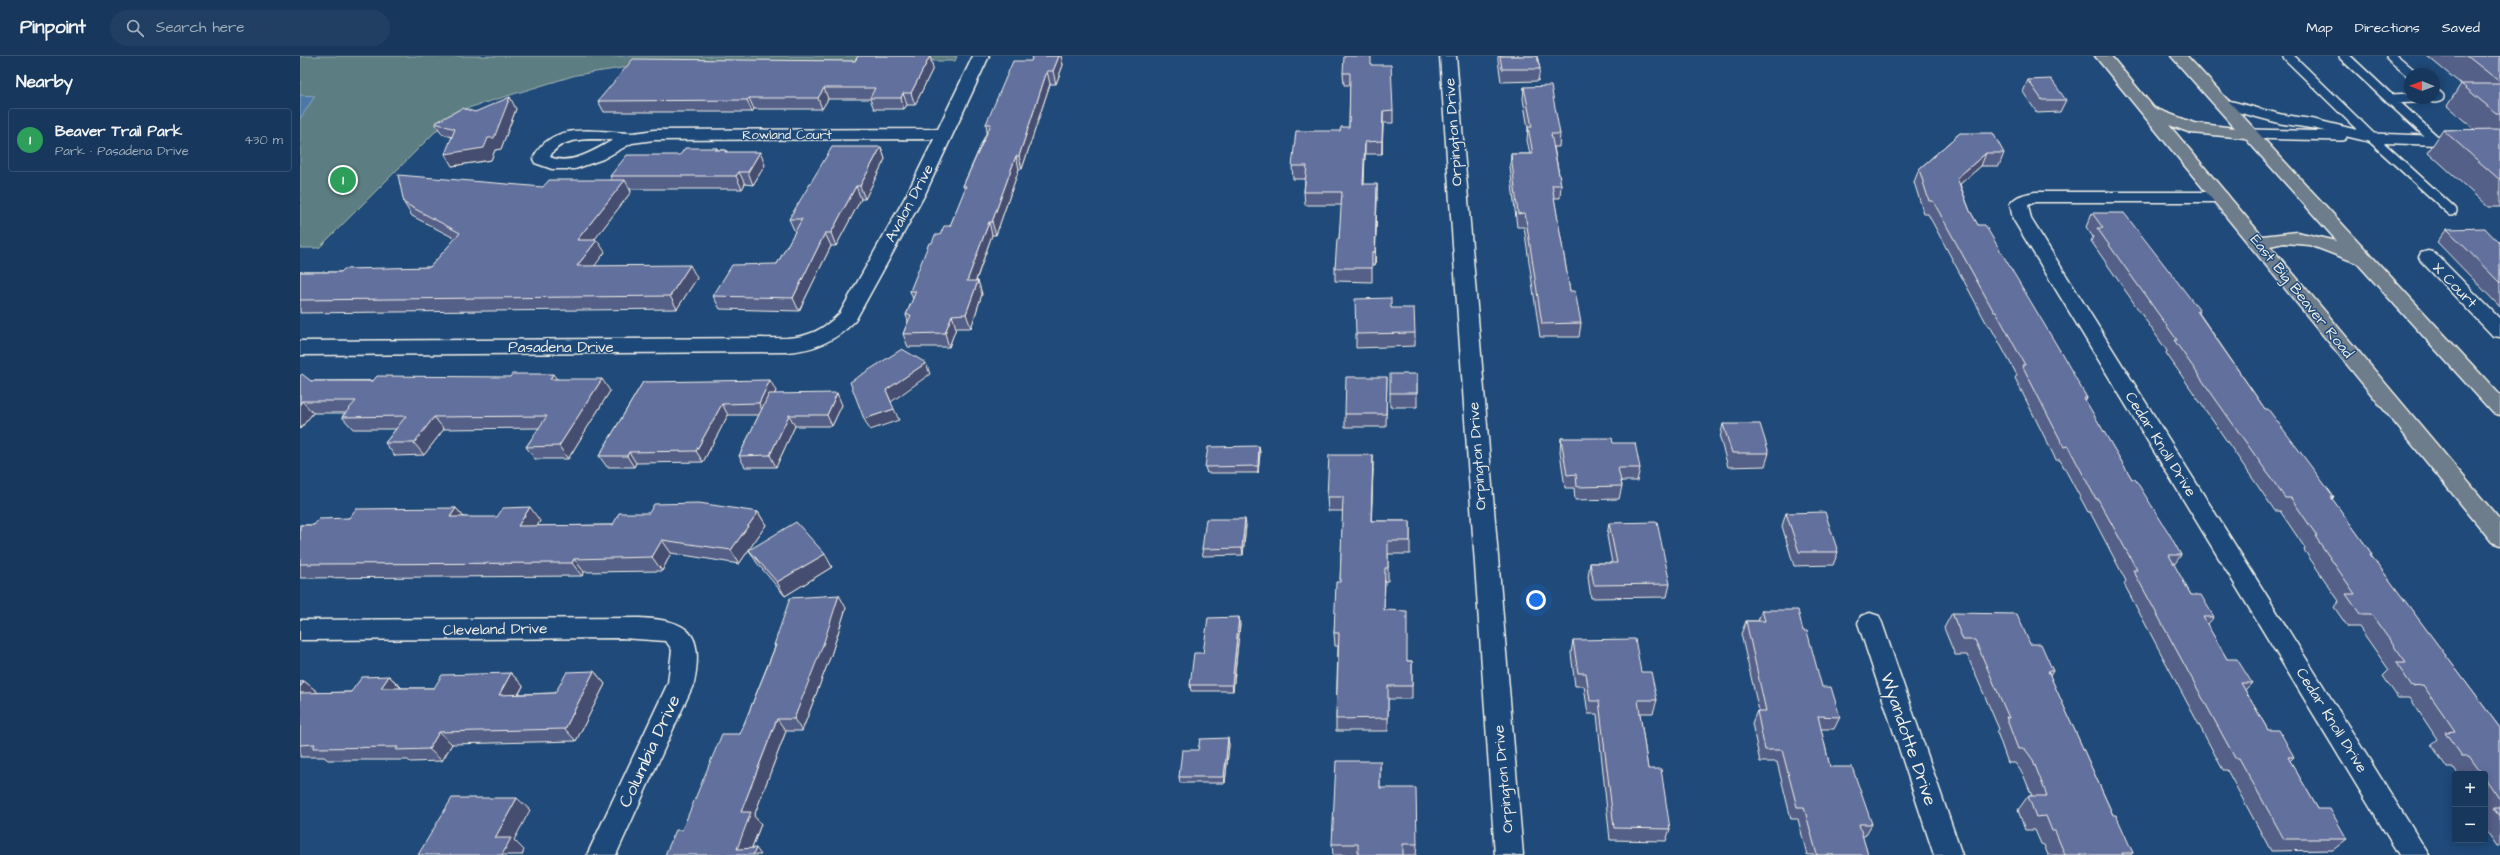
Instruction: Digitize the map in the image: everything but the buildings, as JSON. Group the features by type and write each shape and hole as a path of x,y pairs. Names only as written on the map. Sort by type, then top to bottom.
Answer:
{"main road":[{"name":"East Big Beaver Road","path":"2103,56 2500,536"},
{"path":"2178,56 2500,408"},
{"path":"2149,111 2191,128 2250,134"},
{"path":"2259,243 2283,237 2314,240 2347,251 2370,265"}],"street":[{"name":"Avalon Drive","path":"821,338 836,329 858,302 916,194 981,56"},
{"name":"Orpington Drive","path":"1448,56 1509,855"},
{"name":"Rowland Court","path":"629,138 654,135 944,134"},
{"name":"Cedar Knoll Drive","path":"2220,197 2035,197 2025,199 2019,204 2019,210 2026,226 2415,855"},
{"name":"X Court","path":"2428,257 2500,331"},
{"name":"Pasadena Drive","path":"300,348 786,345 804,344 821,338"},
{"name":"Wyandotte Drive","path":"1870,623 1948,855"},
{"name":"Cleveland Drive","path":"300,630 659,628 678,636 685,645"},
{"name":"Columbia Drive","path":"601,855 681,683 686,663 685,645"}],"lane":[{"path":"2288,56 2372,138 2452,211"},
{"path":"2344,56 2435,140"},
{"path":"2391,56 2405,68"},
{"path":"2390,99 2404,98"},
{"path":"2221,103 2357,136 2372,138 2464,141"},
{"path":"2250,134 2357,136"}],"green space":[{"path":"300,56 957,56 955,61 668,61 576,75 455,112 319,248 300,248"}],"water":[{"path":"300,95 315,96 300,119"}],"place":[{"name":"Beaver Trail Park","path":"343,180"}]}
